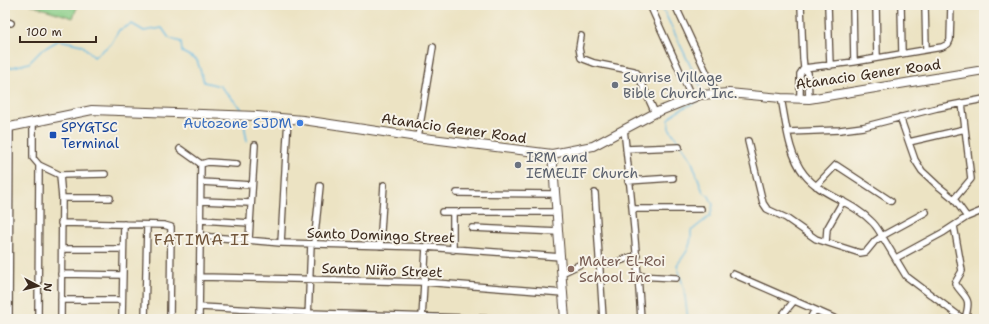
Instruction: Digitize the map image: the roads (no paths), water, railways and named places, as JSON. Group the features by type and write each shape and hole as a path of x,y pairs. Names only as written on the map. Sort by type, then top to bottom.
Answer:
{"main road":[{"name":"Atanacio Gener Road","path":"7,128 92,110 288,118 418,137 552,154 594,146 655,113 704,95 751,94 781,98 809,99 984,70"},
{"path":"552,154 565,319"}],"street":[{"path":"650,5 704,95"},
{"path":"675,5 704,95"},
{"path":"801,5 804,68 808,73 809,99"},
{"path":"828,5 830,66"},
{"path":"852,5 854,62"},
{"path":"876,5 877,58"},
{"path":"901,5 902,53"},
{"path":"925,5 926,49"},
{"path":"804,68 830,66 942,47 948,44 951,34 951,5"},
{"path":"581,36 579,48 581,58 594,64 634,71 637,73 655,113"},
{"path":"418,137 433,47"},
{"path":"800,99 800,74 804,68"},
{"path":"781,98 795,158 803,173 816,186 843,201 872,221 906,276 964,319 968,309 968,298 955,283 962,271 954,226"},
{"path":"788,132 840,130 863,127 900,117 984,99"},
{"path":"954,199 971,179 962,103"},
{"path":"900,117 915,160 922,171 954,199 967,217"},
{"path":"281,243 288,118"},
{"path":"33,122 33,158 39,165 60,175 105,174"},
{"path":"7,128 9,319"},
{"path":"624,129 628,182 633,209 641,319"},
{"path":"909,142 965,129"},
{"path":"748,141 762,199 767,208 786,218 816,239 864,253 874,240 926,212"},
{"path":"249,239 255,145"},
{"path":"626,149 645,147 679,147"},
{"path":"180,149 201,164"},
{"path":"201,164 208,162 237,164"},
{"path":"199,319 201,164"},
{"path":"38,319 39,165"},
{"path":"816,186 832,167 837,166 891,201"},
{"path":"60,175 62,198 61,319"},
{"path":"628,182 672,178"},
{"path":"201,182 252,186"},
{"path":"380,246 384,185"},
{"path":"308,316 313,244 320,186"},
{"path":"457,193 555,194"},
{"path":"595,194 603,319"},
{"path":"62,198 110,198"},
{"path":"201,201 251,203"},
{"path":"826,242 827,229 843,201"},
{"path":"633,209 702,209"},
{"path":"442,212 556,212"},
{"path":"453,250 454,212"},
{"path":"896,258 954,226 967,217 983,213"},
{"path":"200,220 250,223"},
{"path":"61,223 164,225 171,227 170,319"},
{"path":"122,319 122,249 124,224"},
{"path":"145,319 147,225"},
{"path":"472,228 559,232"},
{"name":"Santo Domingo Street","path":"200,236 249,239 281,243 426,247 561,257"},
{"path":"422,318 426,247"},
{"path":"62,249 122,249"},
{"path":"600,263 614,263 637,255"},
{"path":"562,273 583,263"},
{"path":"61,274 122,275"},
{"path":"733,274 814,311 836,319"},
{"path":"638,276 676,278"},
{"name":"Santo Niño Street","path":"200,277 423,282 563,293"},
{"path":"61,300 122,300"},
{"path":"779,319 794,301"},
{"path":"200,307 308,316 496,319"},
{"path":"810,319 814,311"}],"waterway":[{"path":"661,5 703,92"},
{"path":"5,69 29,63 42,50 59,40 82,45 94,57 111,44 119,30 132,24 144,31 162,28 169,38 181,42 182,52 197,60 204,82 220,86 241,108 242,113"},
{"path":"688,319 684,289 677,265 686,253 689,246 691,231 710,216 713,205 709,196 703,192 691,159 669,128 669,119 677,111 698,101"},
{"path":"243,118 247,141"}],"place":[{"name":"Sunrise Village Bible Church Inc.","path":"615,85"},
{"name":"Autozone SJDM","path":"300,123"},
{"name":"SPYGTSC Terminal","path":"53,135"},
{"name":"IRM and IEMELIF Church","path":"518,165"},
{"name":"Mater El-Roi School Inc","path":"571,269"}],"district":[{"name":"FATIMA II","path":"202,239"}]}
